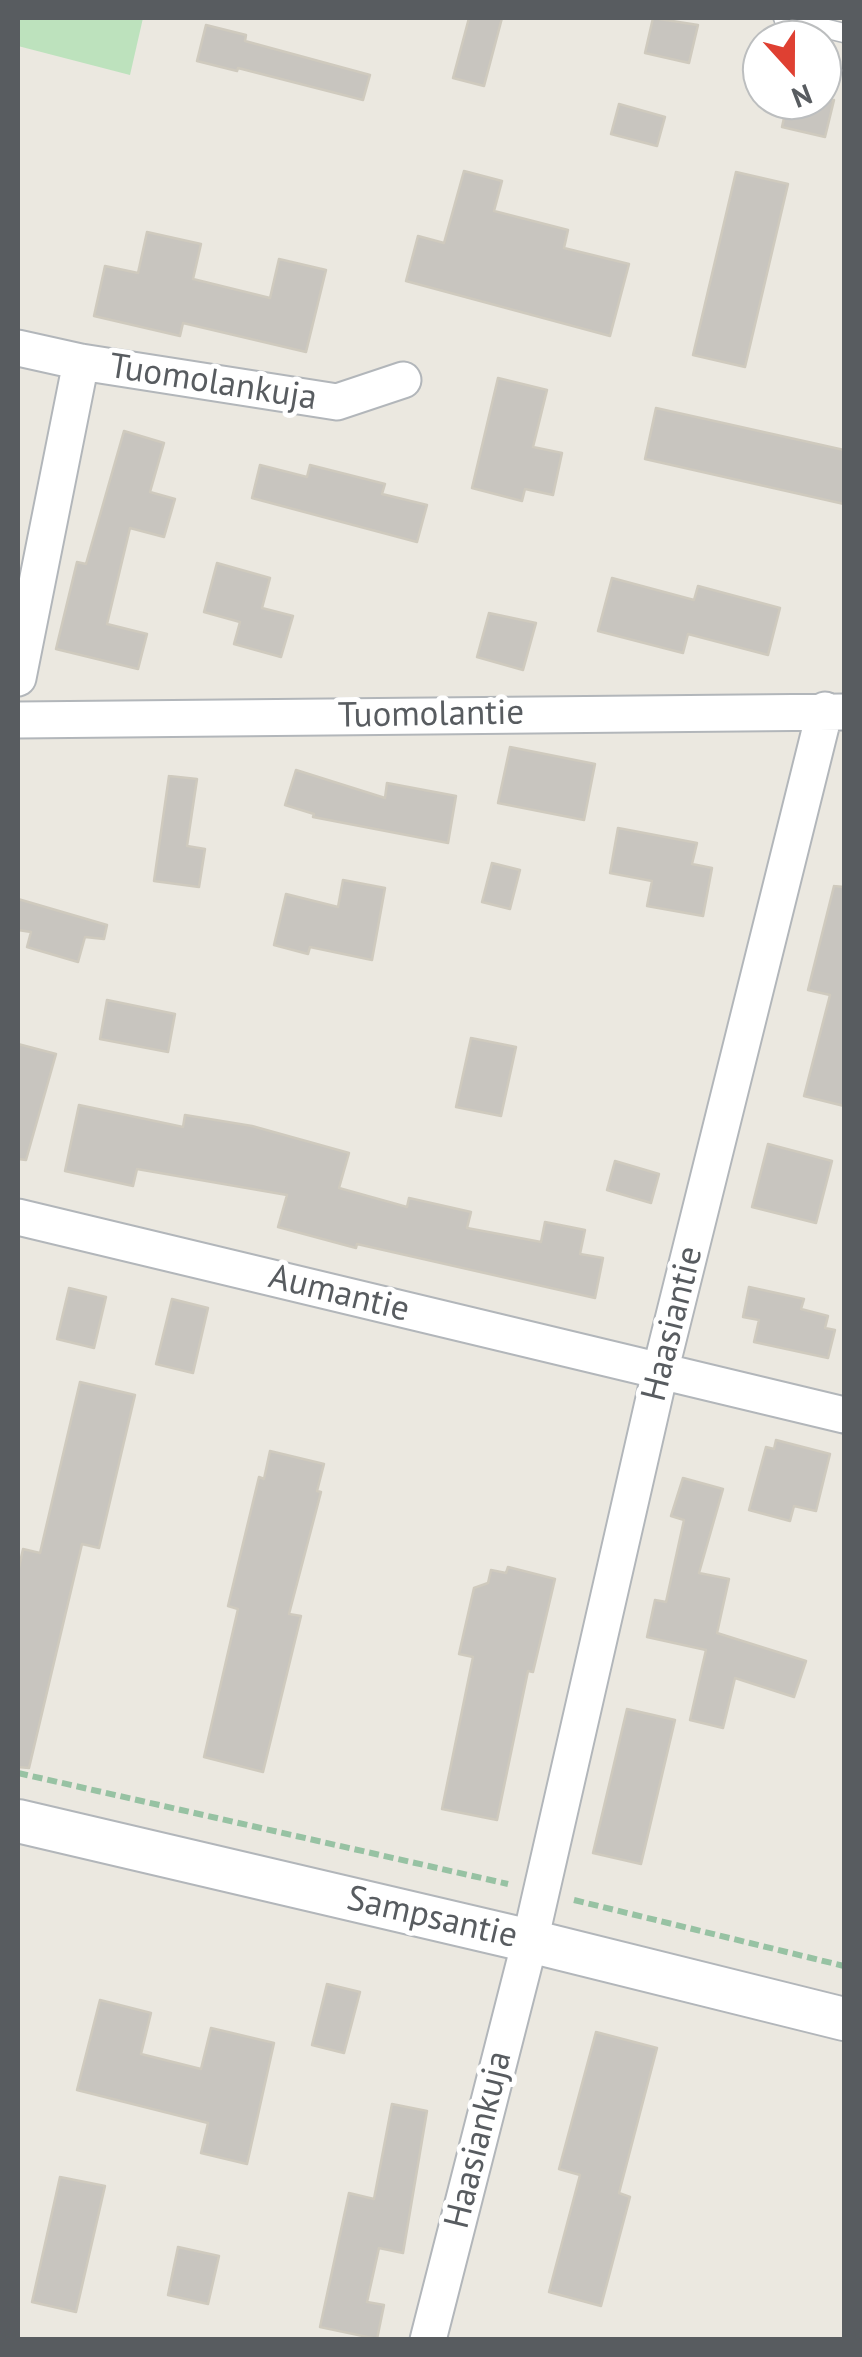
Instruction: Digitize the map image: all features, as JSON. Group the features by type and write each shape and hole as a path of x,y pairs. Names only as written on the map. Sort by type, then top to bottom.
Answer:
{"street":[{"name":"Tuomolankuja","path":"18,348 80,362 337,402 403,380"},
{"name":"Tuomolankuja","path":"18,678 80,362"},
{"name":"Tuomolantie","path":"18,720 835,711"},
{"name":"Haasiantie","path":"530,1941 660,1372 835,711"},
{"name":"Aumantie","path":"18,1216 844,1415"},
{"name":"Sampsantie","path":"18,1822 530,1941 844,2019"},
{"name":"Haasiankuja","path":"428,2340 530,1941"}],"lane":[{"path":"784,18 844,33"}],"path":[{"path":"18,1773 844,1966"}],"green space":[{"path":"18,18 143,18 130,75 18,46"}],"building":[{"path":"469,18 502,18 484,86 453,78"},
{"path":"653,18 698,25 689,63 645,53"},
{"path":"206,25 246,35 245,41 370,75 363,100 197,61"},
{"path":"619,104 665,117 657,146 611,134"},
{"path":"784,120 829,120 825,137 782,127"},
{"path":"464,171 502,181 494,211 568,230 564,248 629,264 610,336 406,281 418,236 444,243"},
{"path":"736,172 788,184 745,367 693,355"},
{"path":"147,232 201,244 193,279 270,298 279,259 326,270 306,352 183,323 180,336 94,316 105,266 138,273"},
{"path":"498,378 547,390 533,447 562,453 553,495 525,489 522,501 472,488"},
{"path":"656,408 844,450 844,504 645,459"},
{"path":"124,431 164,443 150,492 175,499 164,537 130,528 107,624 147,634 138,669 56,649 77,562 86,564"},
{"path":"260,465 307,477 310,465 385,484 382,494 427,505 417,542 252,498"},
{"path":"217,563 270,578 262,608 293,616 281,657 234,644 240,622 204,612"},
{"path":"612,578 694,600 698,586 780,608 768,655 688,634 683,653 598,631"},
{"path":"489,613 536,623 523,670 477,657"},
{"path":"510,747 595,764 584,820 498,803"},
{"path":"296,770 385,798 387,783 456,796 448,843 313,817 314,814 285,805"},
{"path":"169,776 197,779 187,846 205,849 199,887 154,881"},
{"path":"618,828 697,843 692,864 712,868 703,916 647,906 652,881 610,873"},
{"path":"492,863 520,870 510,909 482,902"},
{"path":"343,880 385,888 372,960 310,947 308,954 274,945 286,894 338,907"},
{"path":"834,886 844,887 844,1106 804,1096 830,995 808,990"},
{"path":"18,899 107,925 104,939 85,937 78,962 27,947 31,932 18,930"},
{"path":"107,1000 175,1014 168,1052 100,1039"},
{"path":"471,1038 516,1047 501,1116 456,1107"},
{"path":"18,1044 56,1054 26,1160 18,1159"},
{"path":"79,1105 183,1127 185,1115 252,1126 349,1153 339,1188 407,1207 409,1198 471,1212 467,1228 541,1242 545,1222 585,1230 580,1254 603,1258 595,1298 357,1244 356,1248 278,1227 287,1195 137,1169 133,1186 65,1171"},
{"path":"768,1144 832,1161 816,1223 752,1207"},
{"path":"615,1161 659,1174 651,1203 607,1190"},
{"path":"749,1287 804,1299 801,1309 828,1316 825,1328 835,1330 828,1358 754,1342 759,1320 743,1317"},
{"path":"69,1288 106,1297 94,1348 57,1339"},
{"path":"172,1299 208,1308 193,1373 156,1364"},
{"path":"80,1382 135,1395 99,1548 82,1544 29,1768 18,1767 18,1572 23,1549 40,1553"},
{"path":"776,1440 830,1454 816,1511 794,1506 790,1521 749,1510 766,1447 774,1449"},
{"path":"270,1451 324,1464 317,1491 321,1492 289,1614 301,1616 263,1772 204,1757 238,1609 228,1606 259,1477 264,1479"},
{"path":"683,1478 723,1489 699,1573 729,1579 717,1633 806,1661 794,1697 735,1678 723,1728 690,1720 706,1650 647,1637 655,1600 666,1602 684,1520 671,1516"},
{"path":"508,1567 555,1579 533,1672 528,1671 497,1820 442,1809 473,1657 459,1654 474,1588 488,1583 491,1570 506,1573"},
{"path":"627,1709 675,1720 641,1864 593,1853"},
{"path":"327,1984 360,1992 344,2053 312,2045"},
{"path":"100,2000 151,2013 141,2054 201,2069 211,2028 274,2043 247,2164 201,2153 208,2123 77,2090"},
{"path":"596,2032 657,2048 619,2193 630,2197 601,2306 549,2292 580,2175 559,2169"},
{"path":"392,2104 427,2111 403,2253 379,2248 367,2302 384,2305 377,2339 320,2327 349,2193 374,2199"},
{"path":"60,2177 105,2186 76,2312 32,2302"},
{"path":"178,2247 219,2256 208,2304 168,2295"}]}
